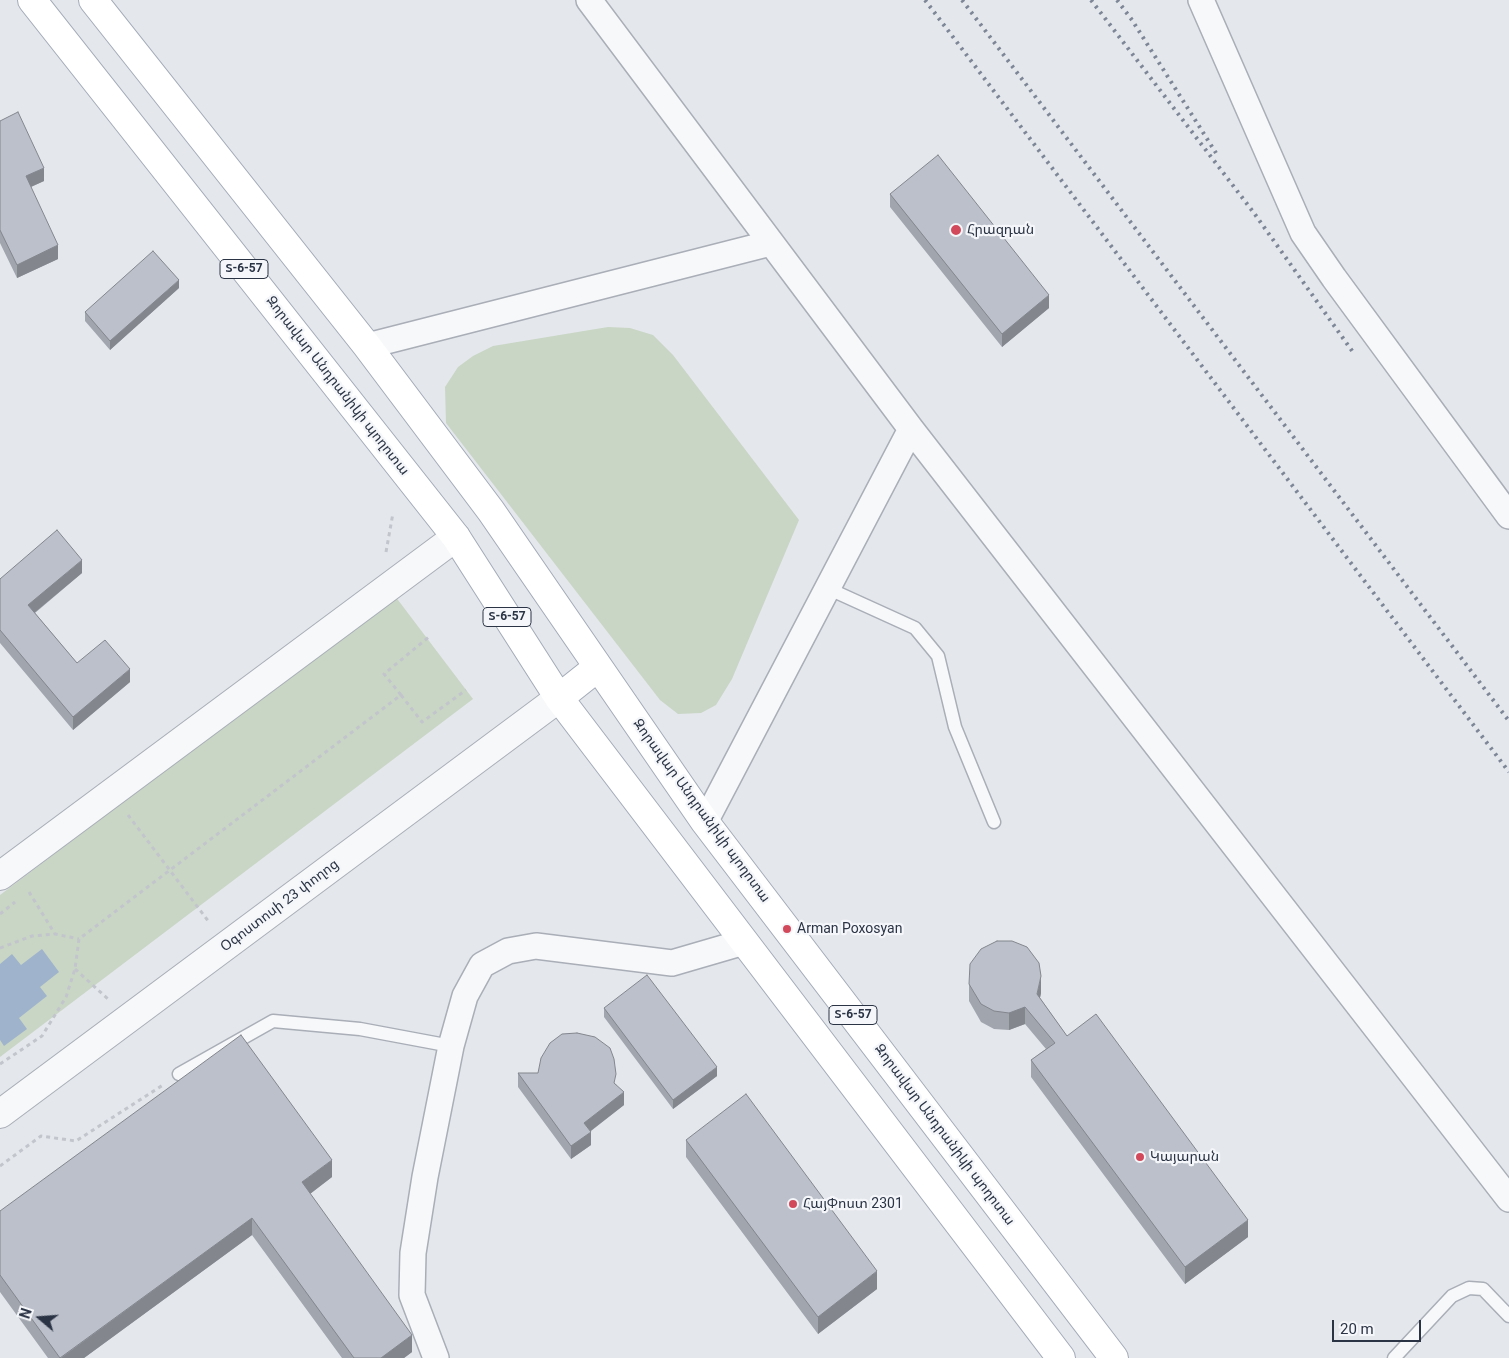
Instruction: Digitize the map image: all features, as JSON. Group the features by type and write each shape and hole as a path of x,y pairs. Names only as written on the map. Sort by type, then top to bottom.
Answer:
{"main road":[{"name":"Զորավար Անդրանիկի պողոտա","path":"32,0 456,537 558,698 1061,1358"},
{"name":"Զորավար Անդրանիկի պողոտա","path":"93,0 367,346 491,511 705,822 1114,1358"},
{"path":"456,537 491,511"},
{"path":"558,698 598,667"}],"street":[{"path":"588,0 911,429 1509,1200"},
{"path":"1201,0 1303,233 1509,516"},
{"path":"367,346 771,243"},
{"path":"705,822 911,429"},
{"path":"0,876 456,537"},
{"name":"Օգոստոսի 23 փողոց","path":"0,1114 558,698"},
{"path":"436,1358 412,1295 413,1254 424,1177 451,1046 465,996 482,965 508,951 536,946 672,963 744,942"}],"lane":[{"path":"827,588 915,628 938,656 955,727 994,822"},
{"path":"179,1074 273,1021 360,1029 451,1046"},
{"path":"1394,1358 1452,1296 1469,1288 1483,1289 1509,1316"}],"path":[{"path":"385,558 393,513"},
{"path":"430,636 384,674 422,722 466,690"},
{"path":"0,1064 42,1036 66,997 75,969 79,939 401,695"},
{"path":"128,815 226,946"},
{"path":"29,892 55,934"},
{"path":"0,948 32,936 55,934 79,939"},
{"path":"75,969 111,1002"},
{"path":"0,1166 41,1136 76,1142 179,1074"}],"green space":[{"path":"608,327 630,328 653,335 673,355 799,520 732,679 716,705 701,713 678,714 660,700 446,423 445,387 458,367 473,356 493,346"},
{"path":"395,596 473,699 0,1057 0,895"}],"water":[{"path":"42,949 59,972 40,987 47,996 19,1018 27,1029 4,1046 0,1040 0,964 12,954 21,965"}],"building":[{"path":"18,112 44,168 26,176 58,245 17,265 0,230 0,121"},
{"path":"938,155 1049,295 1002,334 890,194"},
{"path":"153,251 179,280 110,341 85,312"},
{"path":"57,530 82,560 28,605 77,663 105,640 130,669 73,717 0,630 0,579"},
{"name":"Կայարան","path":"997,941 1012,941 1027,947 1039,963 1041,976 1037,994 1067,1036 1096,1014 1248,1220 1185,1267 1031,1060 1055,1043 1025,1007 1009,1013 994,1011 981,1004 969,984 970,964 981,949"},
{"path":"647,975 717,1067 673,1100 604,1008"},
{"path":"577,1033 595,1037 610,1048 616,1074 614,1083 624,1092 584,1123 591,1132 571,1146 518,1073 538,1073 541,1058 550,1043 562,1034"},
{"path":"241,1035 332,1160 302,1182 412,1335 381,1358 354,1358 252,1218 60,1358 0,1275 0,1211"},
{"path":"746,1094 877,1271 818,1317 686,1140"}],"railway":[{"path":"925,0 1509,772"},
{"path":"962,0 1509,721"},
{"path":"1091,0 1254,213 1355,355"},
{"path":"1117,0 1132,20 1216,153"}],"place":[{"name":"Հրազդան","path":"956,230"},
{"name":"Arman Poxosyan","path":"787,929"},
{"name":"Կայարան","path":"1140,1157"},
{"name":"ՀայՓոստ 2301","path":"793,1204"}]}
